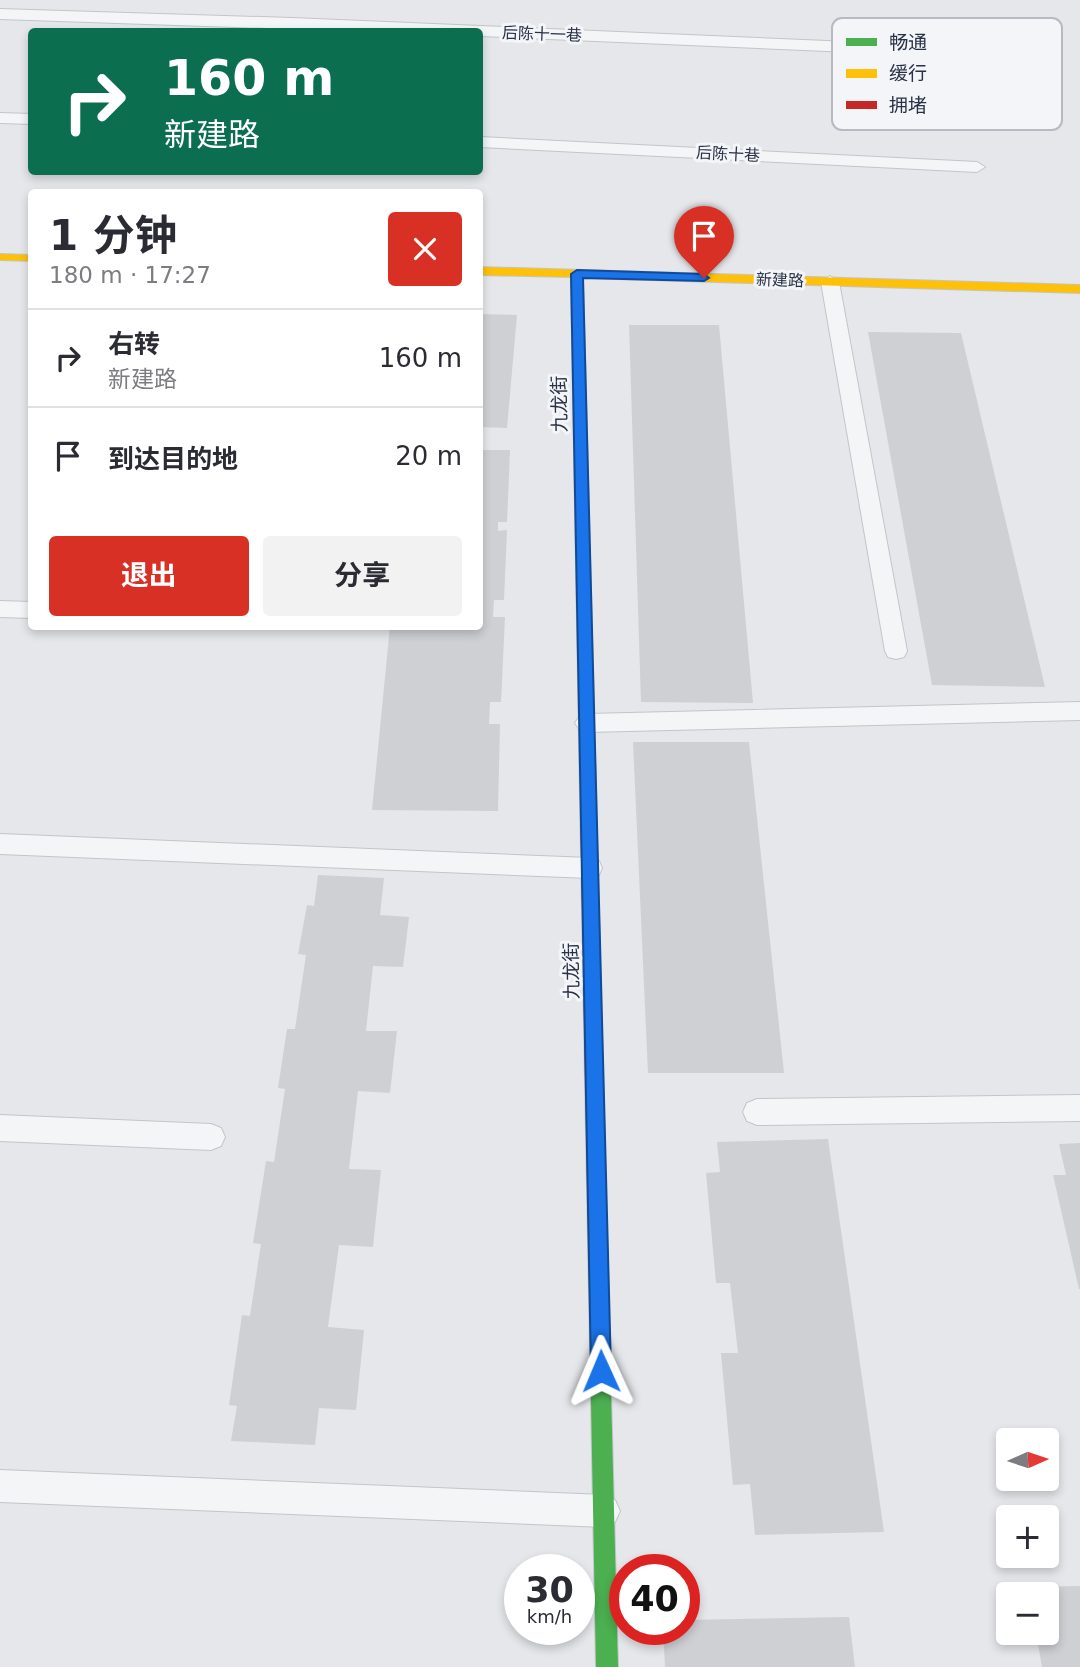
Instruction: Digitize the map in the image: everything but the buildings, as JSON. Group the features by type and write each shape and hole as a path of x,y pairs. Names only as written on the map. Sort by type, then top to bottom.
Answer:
{"street":[{"path":"0,257 28,258"},
{"name":"新建路","path":"483,271 1080,289"},
{"name":"九龙街","path":"577,274 607,1667"}],"lane":[{"name":"后陈十一巷","path":"0,14 401,28"},
{"name":"后陈十一巷","path":"483,31 832,46"},
{"path":"0,118 28,119"},
{"name":"后陈十巷","path":"483,142 977,167"},
{"path":"830,282 896,651"},
{"path":"0,609 28,610"},
{"path":"587,723 1080,711"},
{"path":"0,844 590,868"},
{"path":"757,1112 1080,1108"},
{"path":"0,1128 211,1137"},
{"path":"0,1486 604,1511"}],"traffic: fast":[{"path":"594,1080 607,1667"}],"traffic: slow":[{"path":"0,257 28,258"},
{"path":"483,271 1080,289"},
{"path":"577,274 588,796"}],"traffic: jam":[{"path":"588,796 594,1080"}],"route":[{"path":"601,1371 577,274 704,278"}]}
